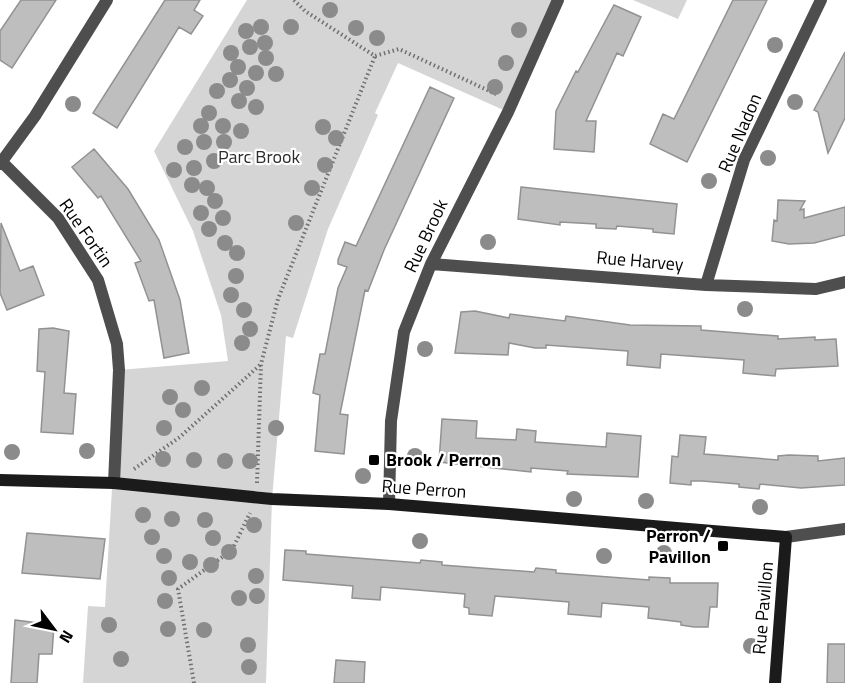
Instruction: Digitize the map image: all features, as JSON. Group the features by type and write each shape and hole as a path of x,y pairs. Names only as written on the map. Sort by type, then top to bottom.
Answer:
{"street":[{"path":"1,163 35,116 107,0"},
{"name":"Rue Brook","path":"389,504 391,421 404,333 431,264 512,102 558,0"},
{"name":"Rue Nadon","path":"706,285 744,160 821,0"},
{"name":"Rue Fortin","path":"1,163 58,218 98,280 117,344 119,370 114,483"},
{"name":"Rue Harvey","path":"431,264 466,264 706,285 816,289 845,282"},
{"name":"Rue Perron","path":"0,480 114,483 257,498 389,504 786,537 845,529"},
{"name":"Rue Pavillon","path":"775,683 786,537"}],"path":[{"path":"294,0 305,11 375,56 399,49 512,102"},
{"path":"194,683 178,589 232,550 257,498 261,364 278,299 375,56"},
{"path":"114,483 180,437 261,364"}],"green space":[{"name":"Parc Brook","path":"247,0 558,0 508,112 398,63 375,113 378,115 328,229 293,338 286,336 272,499 266,683 83,683 88,606 105,607 119,370 228,361 221,315 193,231 154,151"},
{"path":"633,0 687,0 678,19"}],"building":[{"path":"21,0 56,0 12,68 0,60 0,31"},
{"path":"165,0 200,0 194,10 203,16 191,34 179,27 117,128 93,113"},
{"path":"733,0 767,0 687,162 650,144 663,114 674,119"},
{"path":"614,5 641,17 623,56 617,53 586,121 596,121 594,152 554,149 556,111"},
{"path":"845,52 845,118 828,153 818,112 814,110"},
{"path":"430,87 454,98 384,250 368,291 365,290 340,414 348,415 344,454 315,451 320,395 313,393 320,354 325,354 338,288 347,267 338,264 338,260 345,242 356,246"},
{"path":"94,149 128,189 159,240 180,300 189,353 164,358 154,300 149,301 135,263 141,261 101,196 98,198 72,167"},
{"path":"521,187 677,204 674,234 653,232 653,229 617,226 616,229 596,228 596,224 560,222 560,225 518,219"},
{"path":"778,200 805,201 800,210 804,209 804,218 845,207 845,235 814,243 789,244 772,241 774,220 777,221"},
{"path":"1,223 20,271 33,266 44,295 7,310 0,293"},
{"path":"475,311 509,318 510,314 565,321 566,316 630,325 701,326 701,330 778,336 778,339 815,337 815,340 836,339 838,366 776,369 775,376 743,373 744,360 661,354 660,368 627,365 628,351 546,345 546,348 535,348 509,343 508,355 455,353 461,312"},
{"path":"53,328 69,331 64,393 76,394 73,434 41,432 45,372 37,371 39,329"},
{"path":"442,419 477,421 476,438 516,440 517,429 536,431 535,442 606,447 607,433 641,436 638,477 567,474 568,471 531,468 531,472 439,462"},
{"path":"680,435 706,437 704,454 778,460 778,456 789,455 818,456 818,461 845,458 845,485 801,488 760,484 759,489 739,487 739,484 702,481 691,481 691,485 670,483 672,456 678,457"},
{"path":"27,533 105,539 100,579 22,573"},
{"path":"285,550 306,551 306,554 420,563 421,560 442,562 442,565 534,572 536,568 556,570 556,573 649,580 649,577 670,578 670,583 718,583 717,607 710,607 708,627 694,627 681,625 681,622 648,618 649,607 602,603 601,617 568,614 569,602 495,596 492,616 469,614 469,608 464,607 465,594 381,587 380,600 352,598 353,586 283,580"},
{"path":"15,620 54,625 52,654 39,654 37,683 11,683"},
{"path":"828,644 845,644 845,683 827,683"},
{"path":"336,660 365,662 364,683 334,683"}],"place":[{"name":"Brook / Perron","path":"374,460"},
{"name":"Perron / Pavillon","path":"723,546"}]}
